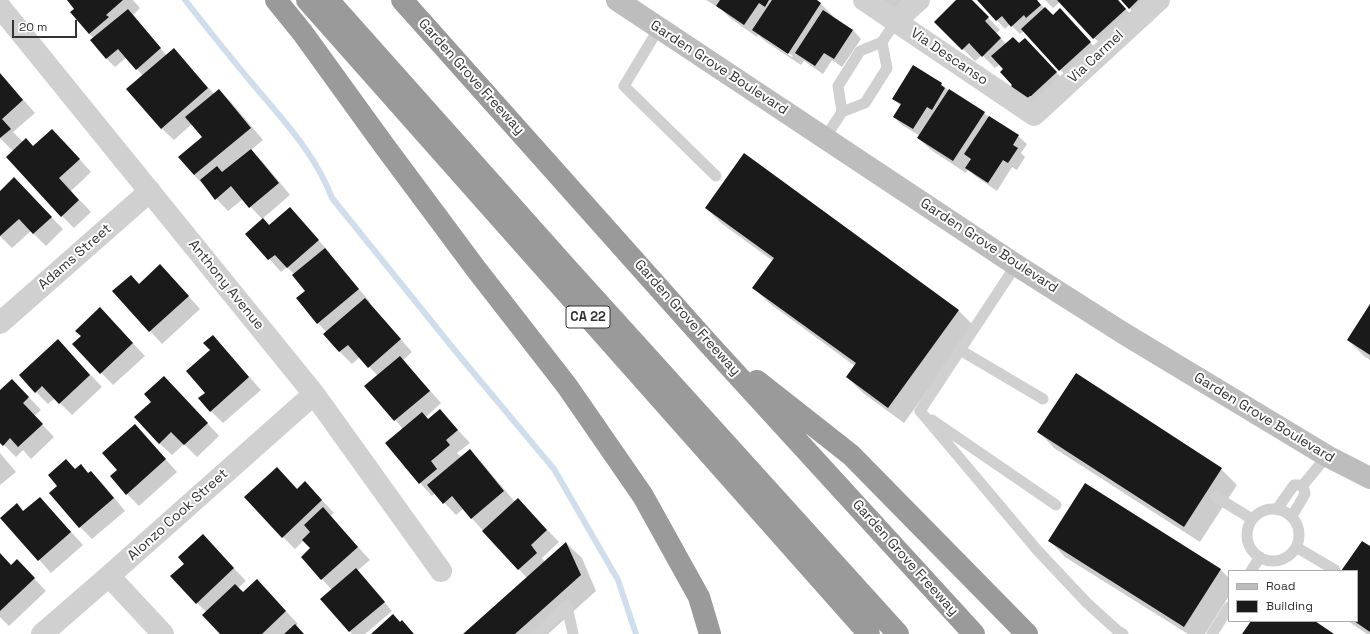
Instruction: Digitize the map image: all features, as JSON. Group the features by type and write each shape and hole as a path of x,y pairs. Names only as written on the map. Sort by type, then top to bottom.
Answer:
{"highway":[{"path":"276,0 302,32 387,150 472,263 567,386 643,496 699,598 710,634"},
{"name":"CA 22","path":"307,0 869,634"},
{"path":"328,0 561,262 898,634"},
{"name":"Garden Grove Freeway","path":"402,0 707,342 974,634"},
{"path":"707,342 851,455 1028,634"}],"main road":[{"name":"Garden Grove Boulevard","path":"617,0 1016,265 1123,334 1327,456 1370,478"}],"street":[{"name":"Via Descanso","path":"864,0 1034,115"},
{"path":"896,21 919,0"},
{"name":"Via Carmel","path":"1034,115 1159,0"},
{"name":"Anthony Avenue","path":"0,7 314,394 441,571"},
{"name":"Adams Street","path":"0,324 150,191"},
{"name":"Alonzo Cook Street","path":"42,634 314,394"},
{"path":"109,576 162,634"}],"lane":[{"path":"842,112 838,86 860,51 882,42 896,21"},
{"path":"659,28 624,86 716,176"},
{"path":"825,138 842,112 865,103 887,68 882,42"},
{"path":"920,411 1016,265"},
{"path":"960,350 1043,399"},
{"path":"920,411 1056,505"},
{"path":"920,411 1038,551 1087,603 1118,631 1124,634"},
{"path":"1303,485 1327,456"},
{"path":"1276,509 1294,485 1303,485"},
{"path":"1292,516 1305,494 1303,485"},
{"path":"1216,497 1252,519"},
{"path":"1268,509 1276,509 1285,511 1292,516 1297,523 1299,539 1296,547 1288,556 1276,560 1268,560 1260,557 1253,551 1249,544 1247,535 1248,526 1259,512 1268,509"},
{"path":"1296,547 1335,570"},
{"path":"1252,570 1260,557"},
{"path":"536,634 567,606 573,634"},
{"path":"1212,634 1228,609"}],"building":[{"path":"67,0 123,0 106,15 109,17 89,34 70,12 74,9"},
{"path":"720,0 769,0 765,7 759,3 744,25 716,6"},
{"path":"772,0 817,0 821,3 788,54 752,30"},
{"path":"956,0 972,0 989,17 985,21 1001,38 982,57 969,43 962,50 934,22"},
{"path":"977,0 1037,0 1041,5 1026,18 1024,15 1011,27 1002,16 996,21"},
{"path":"1057,0 1118,0 1126,9 1093,39"},
{"path":"1121,0 1138,0 1129,9"},
{"path":"1045,7 1053,15 1060,8 1091,42 1059,71 1021,29"},
{"path":"128,9 161,48 136,70 118,49 106,59 90,40"},
{"path":"823,10 853,30 834,59 824,53 815,66 795,53"},
{"path":"1013,37 1019,43 1025,38 1057,72 1026,99 1018,94 1011,86 1012,85 1000,72 1003,69 991,56"},
{"path":"174,48 208,88 161,129 126,89"},
{"path":"913,65 942,83 941,85 945,88 932,110 927,107 913,129 893,117 901,104 892,99"},
{"path":"0,73 23,100 2,119 11,129 0,138"},
{"path":"219,89 251,128 194,175 178,157 202,137 185,117"},
{"path":"949,89 985,112 953,161 917,138"},
{"path":"989,116 1019,135 1013,145 1018,148 1008,163 1003,160 988,183 965,168 971,159 964,154"},
{"path":"52,129 80,159 59,178 79,200 61,217 6,157 26,138 33,146"},
{"path":"251,149 279,183 249,208 231,186 215,200 200,180 217,166 222,172"},
{"path":"744,153 959,310 888,408 846,377 856,363 752,288 774,258 705,208"},
{"path":"14,177 52,217 33,234 19,219 0,236 0,191"},
{"path":"290,207 319,240 287,268 275,255 268,260 245,234 263,218 269,225"},
{"path":"325,248 359,289 317,324 296,298 305,291 292,275"},
{"path":"160,264 189,296 149,332 112,291 131,275 139,284"},
{"path":"365,298 401,339 368,368 348,345 339,352 323,334"},
{"path":"1370,304 1370,355 1347,340"},
{"path":"100,307 133,343 100,374 72,344 81,336 75,331"},
{"path":"213,335 249,377 210,412 198,398 205,393 186,371 210,350 203,343"},
{"path":"58,339 90,375 59,404 42,386 35,393 19,375"},
{"path":"400,356 430,391 394,421 364,386"},
{"path":"1076,373 1222,468 1184,527 1037,432"},
{"path":"164,376 208,423 184,445 171,432 159,444 134,417 151,402 144,394"},
{"path":"12,379 29,397 23,403 43,424 18,447 10,438 3,446 0,443 0,390"},
{"path":"440,409 458,430 446,440 450,445 431,461 437,469 419,484 385,443 422,412 428,419"},
{"path":"135,424 166,459 126,495 110,476 117,470 102,453"},
{"path":"470,449 504,491 471,519 452,496 443,504 427,485"},
{"path":"66,459 75,469 81,464 88,473 91,471 114,498 79,528 49,493 57,486 48,475"},
{"path":"277,467 297,489 305,481 322,500 282,538 244,497"},
{"path":"1085,483 1221,569 1184,627 1048,541"},
{"path":"40,497 71,532 38,561 0,518 17,503 23,511"},
{"path":"518,498 547,530 531,545 537,553 518,570 482,531"},
{"path":"323,507 358,547 321,580 301,557 310,548 302,540 310,532 304,525"},
{"path":"203,534 234,568 196,604 170,576 184,564 178,557"},
{"path":"1362,541 1370,546 1370,632 1355,622 1358,622 1358,570 1342,570"},
{"path":"566,542 581,575 515,634 463,634"},
{"path":"0,553 11,565 17,559 35,578 0,611"},
{"path":"356,568 385,602 349,632 320,599"},
{"path":"257,579 286,611 262,634 220,634 202,615 235,584 243,592"},
{"path":"393,614 400,622 402,620 414,634 371,634"},
{"path":"1250,622 1316,622 1334,634 1242,634"},
{"path":"295,624 304,634 284,634"}],"waterway":[{"path":"185,0 297,137 317,166 332,198 457,353 554,469 618,580 636,634"}]}
